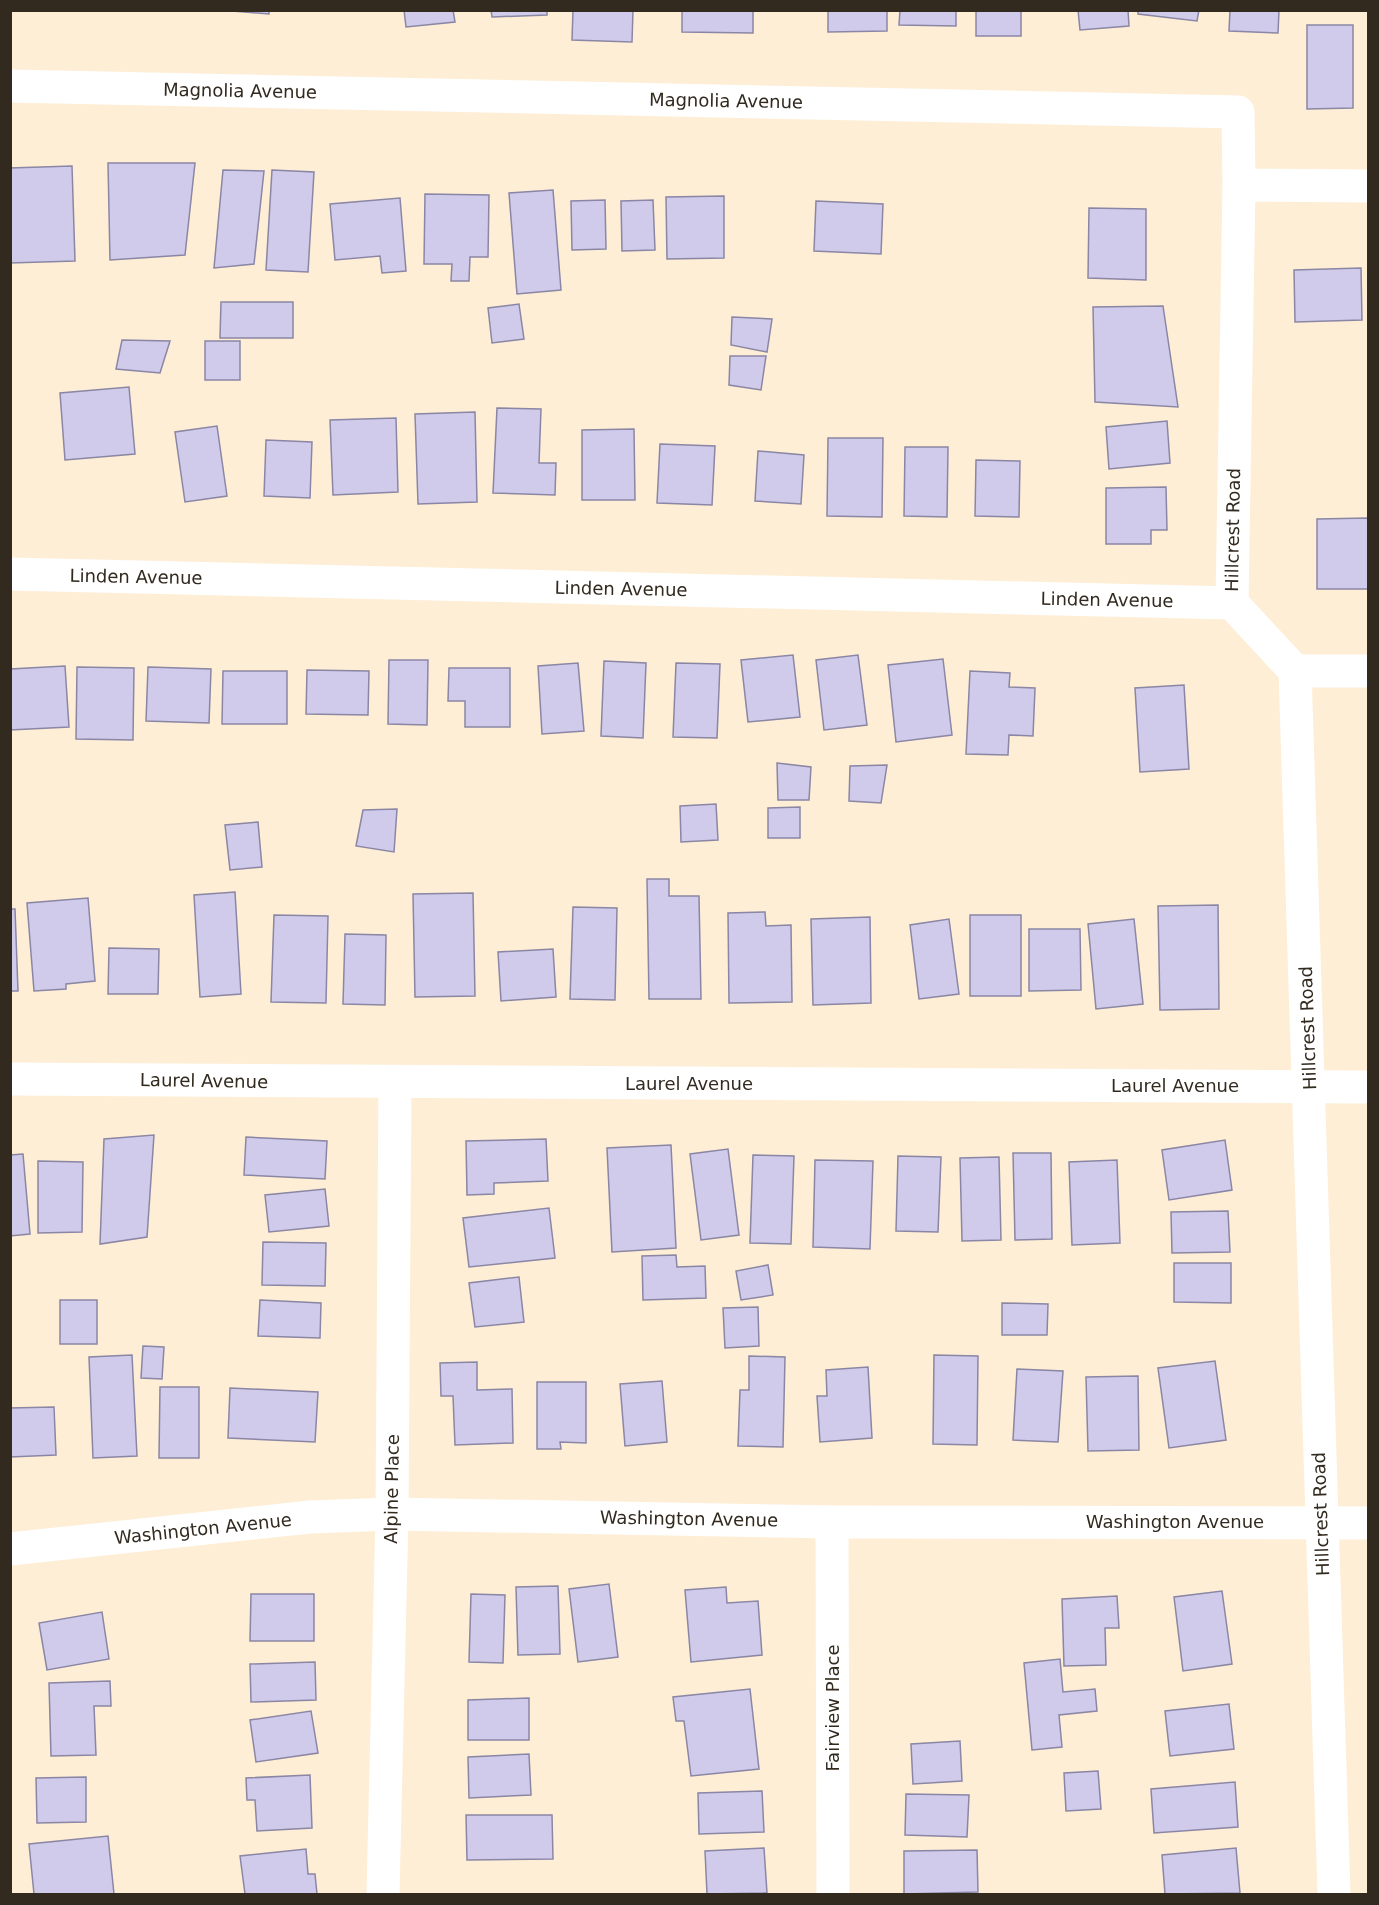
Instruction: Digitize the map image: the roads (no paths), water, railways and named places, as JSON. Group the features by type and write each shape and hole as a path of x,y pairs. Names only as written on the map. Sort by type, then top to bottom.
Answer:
{"street":[{"name":"Magnolia Avenue","path":"10,87 1238,112 1239,185"},
{"path":"1239,185 1368,186"},
{"name":"Hillcrest Road","path":"1239,185 1232,603 1295,671 1334,1894"},
{"name":"Linden Avenue","path":"10,574 1232,603"},
{"path":"1295,671 1368,671"},
{"name":"Laurel Avenue","path":"10,1079 1368,1087"},
{"name":"Alpine Place","path":"384,1894 392,1514 395,1083"},
{"name":"Washington Avenue","path":"10,1550 310,1518 392,1514 832,1522 1368,1523"},
{"name":"Fairview Place","path":"832,1522 833,1894"}]}
